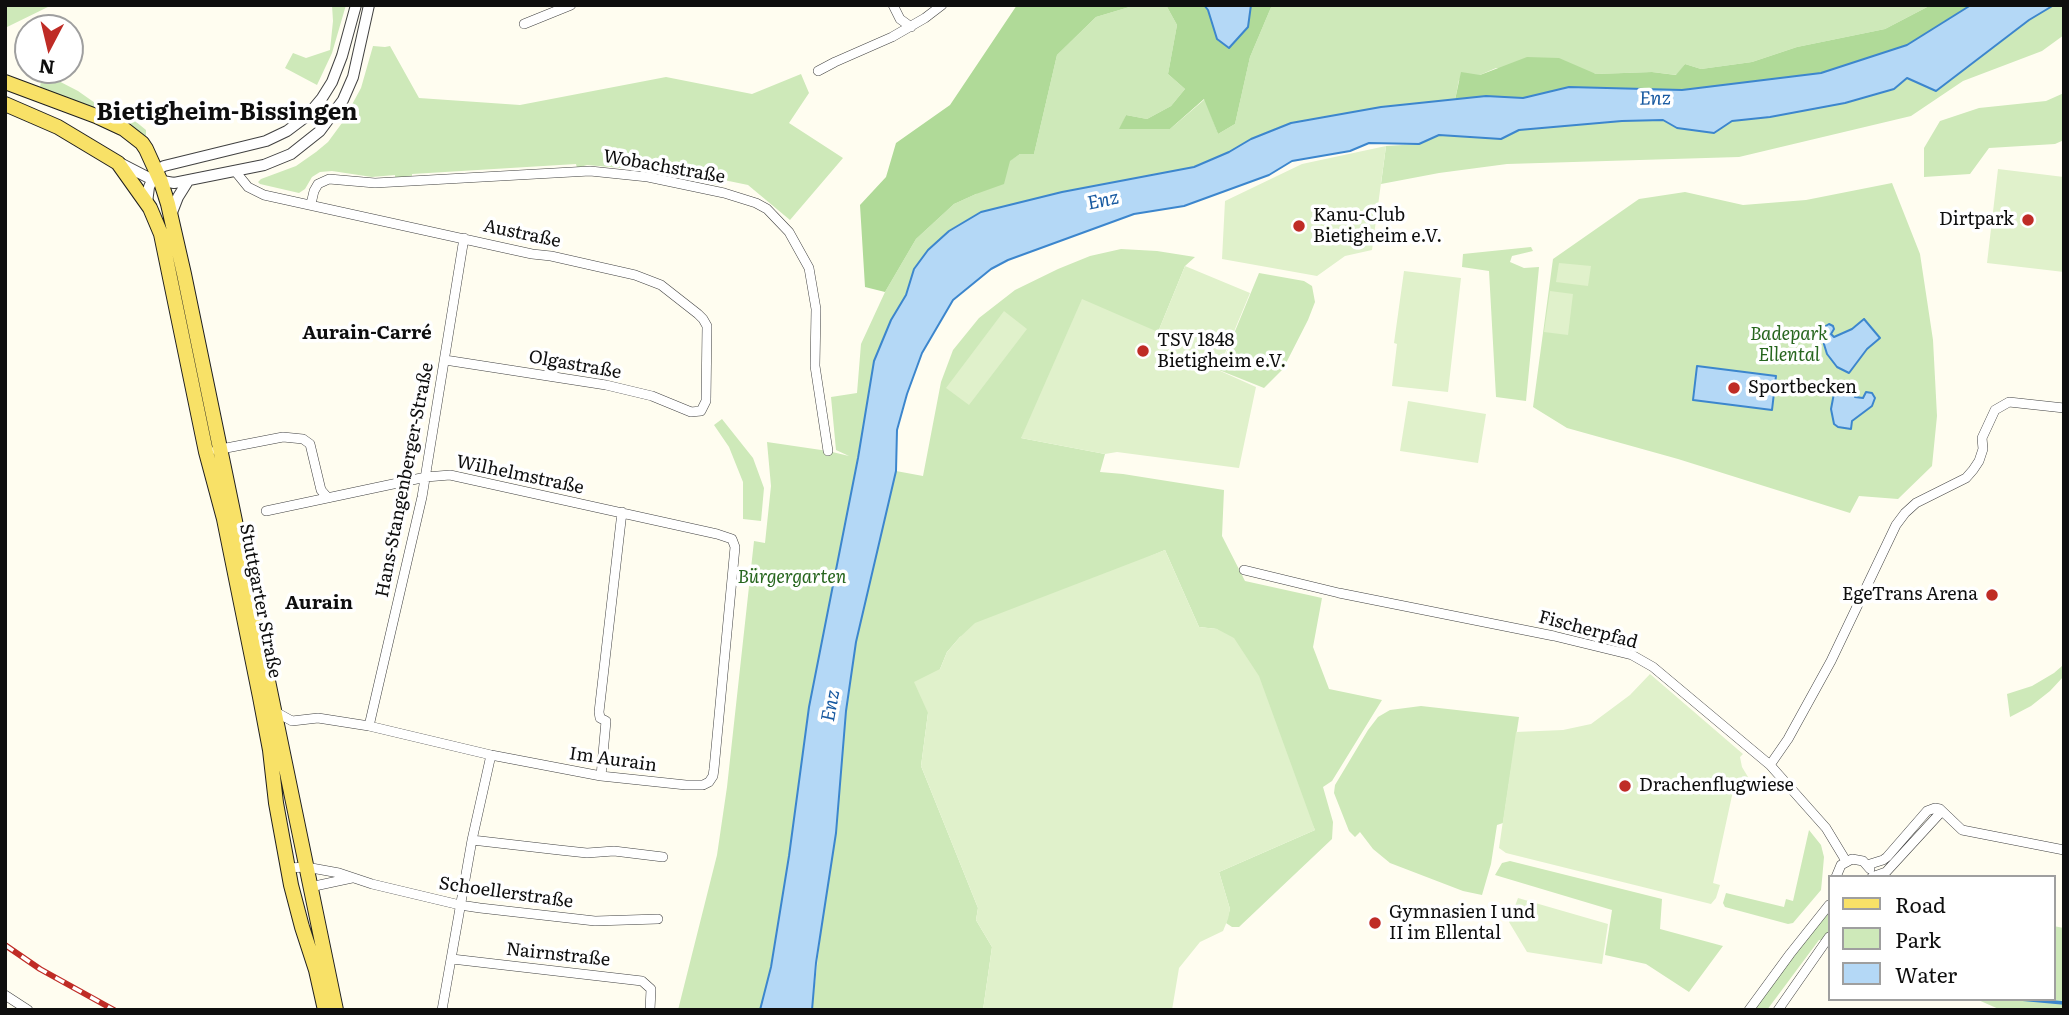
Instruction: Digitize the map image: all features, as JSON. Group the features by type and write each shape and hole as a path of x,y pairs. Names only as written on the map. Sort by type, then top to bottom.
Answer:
{"main road":[{"path":"5,82 124,129 142,143 156,177"},
{"name":"Stuttgarter Straße","path":"5,104 58,127 118,163 156,220 165,247 273,710 336,1010"},
{"name":"Stuttgarter Straße","path":"156,177 171,215 224,519 270,750 278,812 296,907 316,970 325,1010"}],"street":[{"path":"147,204 156,177 164,166 266,141 299,122 317,105 326,92 342,56 356,5"},
{"path":"156,177 188,181 264,165 290,154 312,139 333,116 353,77 369,5"},
{"path":"524,24 571,5"},
{"path":"893,5 895,13 911,27"},
{"path":"818,71 911,27 942,5"},
{"name":"Stuttgarter Straße","path":"118,163 156,177"},
{"name":"Wobachstraße","path":"311,204 318,184 329,179 375,183 590,171 660,180 724,193 756,203 767,209 789,232 809,268 816,309 815,366 828,451"},
{"name":"Austraße","path":"235,172 256,193 635,275 661,285 704,319 706,326 706,401 704,408 697,412"},
{"path":"171,215 188,181"},
{"name":"Hans-Stangenberger-Straße","path":"369,726 426,477 464,238"},
{"name":"Olgastraße","path":"445,360 606,385 652,396 697,412"},
{"path":"1770,765 1788,739 1831,661 1892,533 1905,513 1916,503 1966,478 1973,470 1983,449 1982,438 1995,410 2008,402 2064,408"},
{"path":"213,450 283,437 303,439 310,444 321,490 328,498"},
{"name":"Wilhelmstraße","path":"266,511 426,477 450,475 732,539"},
{"path":"601,776 606,721 600,718 600,707 622,512"},
{"name":"Im Aurain","path":"273,710 292,721 318,718 369,726 491,755 601,776 695,786 709,782 712,776 735,552 732,539"},
{"name":"Fischerpfad","path":"1244,570 1339,593 1545,634 1632,655 1653,667 1770,765 1826,828 1846,861"},
{"path":"442,1010 472,840 491,755"},
{"path":"1867,865 1883,860 1927,811 1935,808 1962,830 2064,850"},
{"path":"1878,875 1886,872 1942,811"},
{"path":"472,840 587,853 614,851 663,857"},
{"path":"1837,875 1846,861 1857,859 1867,865 1871,875"},
{"name":"Schoellerstraße","path":"289,869 306,867 339,873 460,905 594,921 658,919"},
{"name":"Schoellerstraße","path":"310,887 352,878"},
{"path":"1749,1010 1828,906"},
{"path":"1778,1010 1828,938"},
{"name":"Nairnstraße","path":"452,959 642,981 651,989 650,1010"},
{"path":"5,995 25,1009"}],"green space":[{"path":"11,5 52,5 34,14 14,14 14,24 5,28 5,8"},
{"path":"332,5 346,5 332,53 317,85 285,68 293,53 306,58 330,50"},
{"path":"1017,5 1136,5 1096,17 1057,55 1034,154 1020,154 1010,161 1004,184 954,204 916,239 885,292 865,287 860,205 886,177 896,143 950,105"},
{"name":"Bürgergarten","path":"1136,5 1166,5 1177,25 1168,74 1185,89 1171,106 1147,119 1126,115 1120,129 1170,129 1205,99 1218,134 1235,124 1250,57 1272,5 1931,5 1885,29 1797,47 1752,62 1701,69 1685,64 1677,75 1652,72 1596,74 1586,71 1496,68 1459,80 1455,100 1381,107 1251,139 1194,167 1062,192 981,212 948,231 914,269 906,295 891,320 858,458 809,707 789,856 771,967 760,1010 678,1010 717,855 754,541 765,543 771,486 767,442 849,456 836,450 831,397 857,393 861,344 885,292 916,239 954,204 976,194 1009,161 1020,154 1034,154 1057,55 1096,17"},
{"path":"1166,5 1204,5 1217,39 1248,27 1251,5 1272,5 1250,57 1235,124 1218,134 1204,99 1170,129 1119,129 1126,115 1147,119 1171,106 1185,89 1168,74 1177,25"},
{"path":"1931,5 1971,5 1907,45 1821,73 1682,90 1569,87 1523,98 1486,96 1455,100 1461,72 1480,75 1527,57 1559,58 1596,74 1652,72 1676,75 1685,64 1701,69 1752,62 1797,47 1885,29"},
{"path":"2054,5 2064,5 2064,35 2042,51 1963,81 1911,116 1739,157 1507,164 1381,184 1386,146 1419,144 1439,135 1501,139 1519,130 1663,120 1677,128 1714,133 1732,121 1845,103 1894,89 1907,78 1993,48 2029,20"},
{"path":"373,46 390,46 419,98 520,105 666,77 752,94 801,74 809,93 789,123 843,158 790,220 748,185 719,179 718,185 693,180 692,175 626,164 622,168 587,165 577,168 576,164 412,174 412,177 395,179 395,175 372,177 332,171 320,172 312,177 305,189 299,193 260,184 258,182 261,179 296,166 328,142 361,88"},
{"path":"40,84 64,84 105,110 135,121 146,130 146,136 130,125 40,88"},
{"path":"2064,93 2064,140 2055,144 1989,148 1970,174 1924,177 1924,148 1940,121 1979,108 2046,101"},
{"name":"Kanu-Club Bietigheim e.V.","path":"1386,146 1372,250 1345,256 1317,276 1222,259 1225,201 1302,164"},
{"name":"Dirtpark","path":"1998,169 2064,177 2064,272 1987,263"},
{"name":"Badepark Ellental","path":"1892,183 1920,254 1933,340 1937,416 1932,466 1898,499 1859,496 1850,513 1678,459 1567,428 1533,407 1553,259 1639,199 1685,192 1743,205 1806,200"},
{"path":"1531,247 1533,251 1512,256 1510,262 1524,268 1539,267 1526,401 1496,397 1489,271 1462,267 1463,254"},
{"path":"1121,249 1195,257 1185,266 1158,332 1021,438 1105,454 1100,472 1224,490 1222,536 1245,581 1322,598 1313,647 1329,689 1382,700 1332,781 1323,787 1333,822 1332,839 1239,927 1226,923 1230,909 1219,872 1315,830 1217,629 1199,627 1165,550 960,637 947,652 940,669 928,713 921,766 978,908 976,920 992,947 983,1010 812,1010 856,642 896,471 923,476 941,382 953,350 979,318 1015,290 1058,269 1090,256"},
{"path":"1559,263 1591,266 1588,286 1556,282"},
{"name":"TSV 1848 Bietigheim e.V.","path":"1185,266 1250,293 1218,370 1256,387 1239,468 1117,452 1105,454 1021,438 1082,299 1158,332"},
{"path":"1404,271 1461,278 1448,392 1392,386 1397,344 1394,343"},
{"path":"1259,273 1304,281 1312,286 1315,302 1283,369 1264,388 1219,370"},
{"path":"1550,291 1573,294 1568,335 1544,332"},
{"path":"1004,311 1027,329 969,405 946,388"},
{"path":"1408,401 1486,414 1478,463 1400,451"},
{"path":"722,419 753,458 764,488 761,521 743,519 743,482 729,447 714,425"},
{"path":"1165,550 1199,627 1217,629 1234,638 1259,676 1315,830 1219,872 1230,909 1228,919 1223,931 1200,942 1179,968 1172,1010 983,1010 992,947 976,920 978,908 921,766 928,713 914,682 940,669 947,652 975,623"},
{"path":"2062,666 2064,676 2050,691 2031,706 2010,717 2007,694 2032,686"},
{"name":"Drachenflugwiese","path":"1650,674 1743,754 1740,757 1742,767 1748,777 1741,792 1733,791 1713,883 1720,885 1711,904 1506,853 1499,848 1516,732 1563,730 1591,724 1630,695"},
{"path":"1421,706 1519,717 1503,823 1497,825 1491,864 1482,895 1463,891 1390,863 1373,849 1360,832 1355,837 1349,831 1334,793 1335,785 1378,717 1390,710"},
{"path":"1809,830 1821,845 1824,857 1821,890 1793,923 1788,924 1725,907 1723,903 1726,893 1784,907 1786,899 1793,901"},
{"path":"1510,861 1662,899 1660,929 1723,946 1689,992 1646,964 1605,955 1612,910 1495,875 1502,863"},
{"path":"1518,898 1608,924 1602,964 1527,952 1509,922"},
{"path":"1828,913 1828,932 1823,940 1819,940 1767,1010 1753,1010"},
{"path":"2055,926 2064,928 2064,1010 2001,1010 1981,1001 2055,1001"}],"water":[{"path":"1204,5 1251,5 1248,27 1229,48 1217,39"},
{"name":"Enz","path":"1971,5 2054,5 2029,20 1936,91 1907,78 1894,89 1845,103 1732,121 1714,133 1677,128 1663,120 1622,121 1519,130 1501,139 1439,135 1419,144 1369,143 1350,151 1292,161 1269,175 1184,206 1134,214 1008,260 991,269 953,300 922,353 897,430 896,471 856,642 846,711 836,833 816,963 812,1010 760,1010 771,967 789,856 809,707 858,458 874,361 891,320 906,295 914,269 928,250 949,231 981,212 1062,192 1194,167 1291,123 1381,107 1486,96 1523,98 1569,87 1682,90 1821,73 1907,45"},
{"path":"1864,319 1880,338 1867,349 1849,373 1837,367 1827,354 1823,341 1824,327 1829,324 1833,326 1831,334 1834,337 1852,329"},
{"name":"Sportbecken","path":"1697,366 1776,376 1772,410 1693,400"},
{"path":"1835,388 1855,390 1855,397 1863,398 1866,392 1872,393 1875,398 1872,406 1852,421 1851,429 1834,424 1831,409"}],"waterway":[{"path":"2042,1001 2064,1003"}],"railway":[{"path":"5,945 40,969 114,1010"}],"place":[{"name":"Dirtpark","path":"2028,220"},
{"name":"Kanu-Club Bietigheim e.V.","path":"1299,226"},
{"name":"TSV 1848 Bietigheim e.V.","path":"1143,351"},
{"name":"Sportbecken","path":"1734,388"},
{"name":"EgeTrans Arena","path":"1992,595"},
{"name":"Drachenflugwiese","path":"1625,786"},
{"name":"Gymnasien I und II im Ellental","path":"1375,923"}],"district":[{"name":"Bietigheim-Bissingen","path":"227,113"},
{"name":"Aurain-Carré","path":"367,333"},
{"name":"Aurain","path":"319,603"}]}
